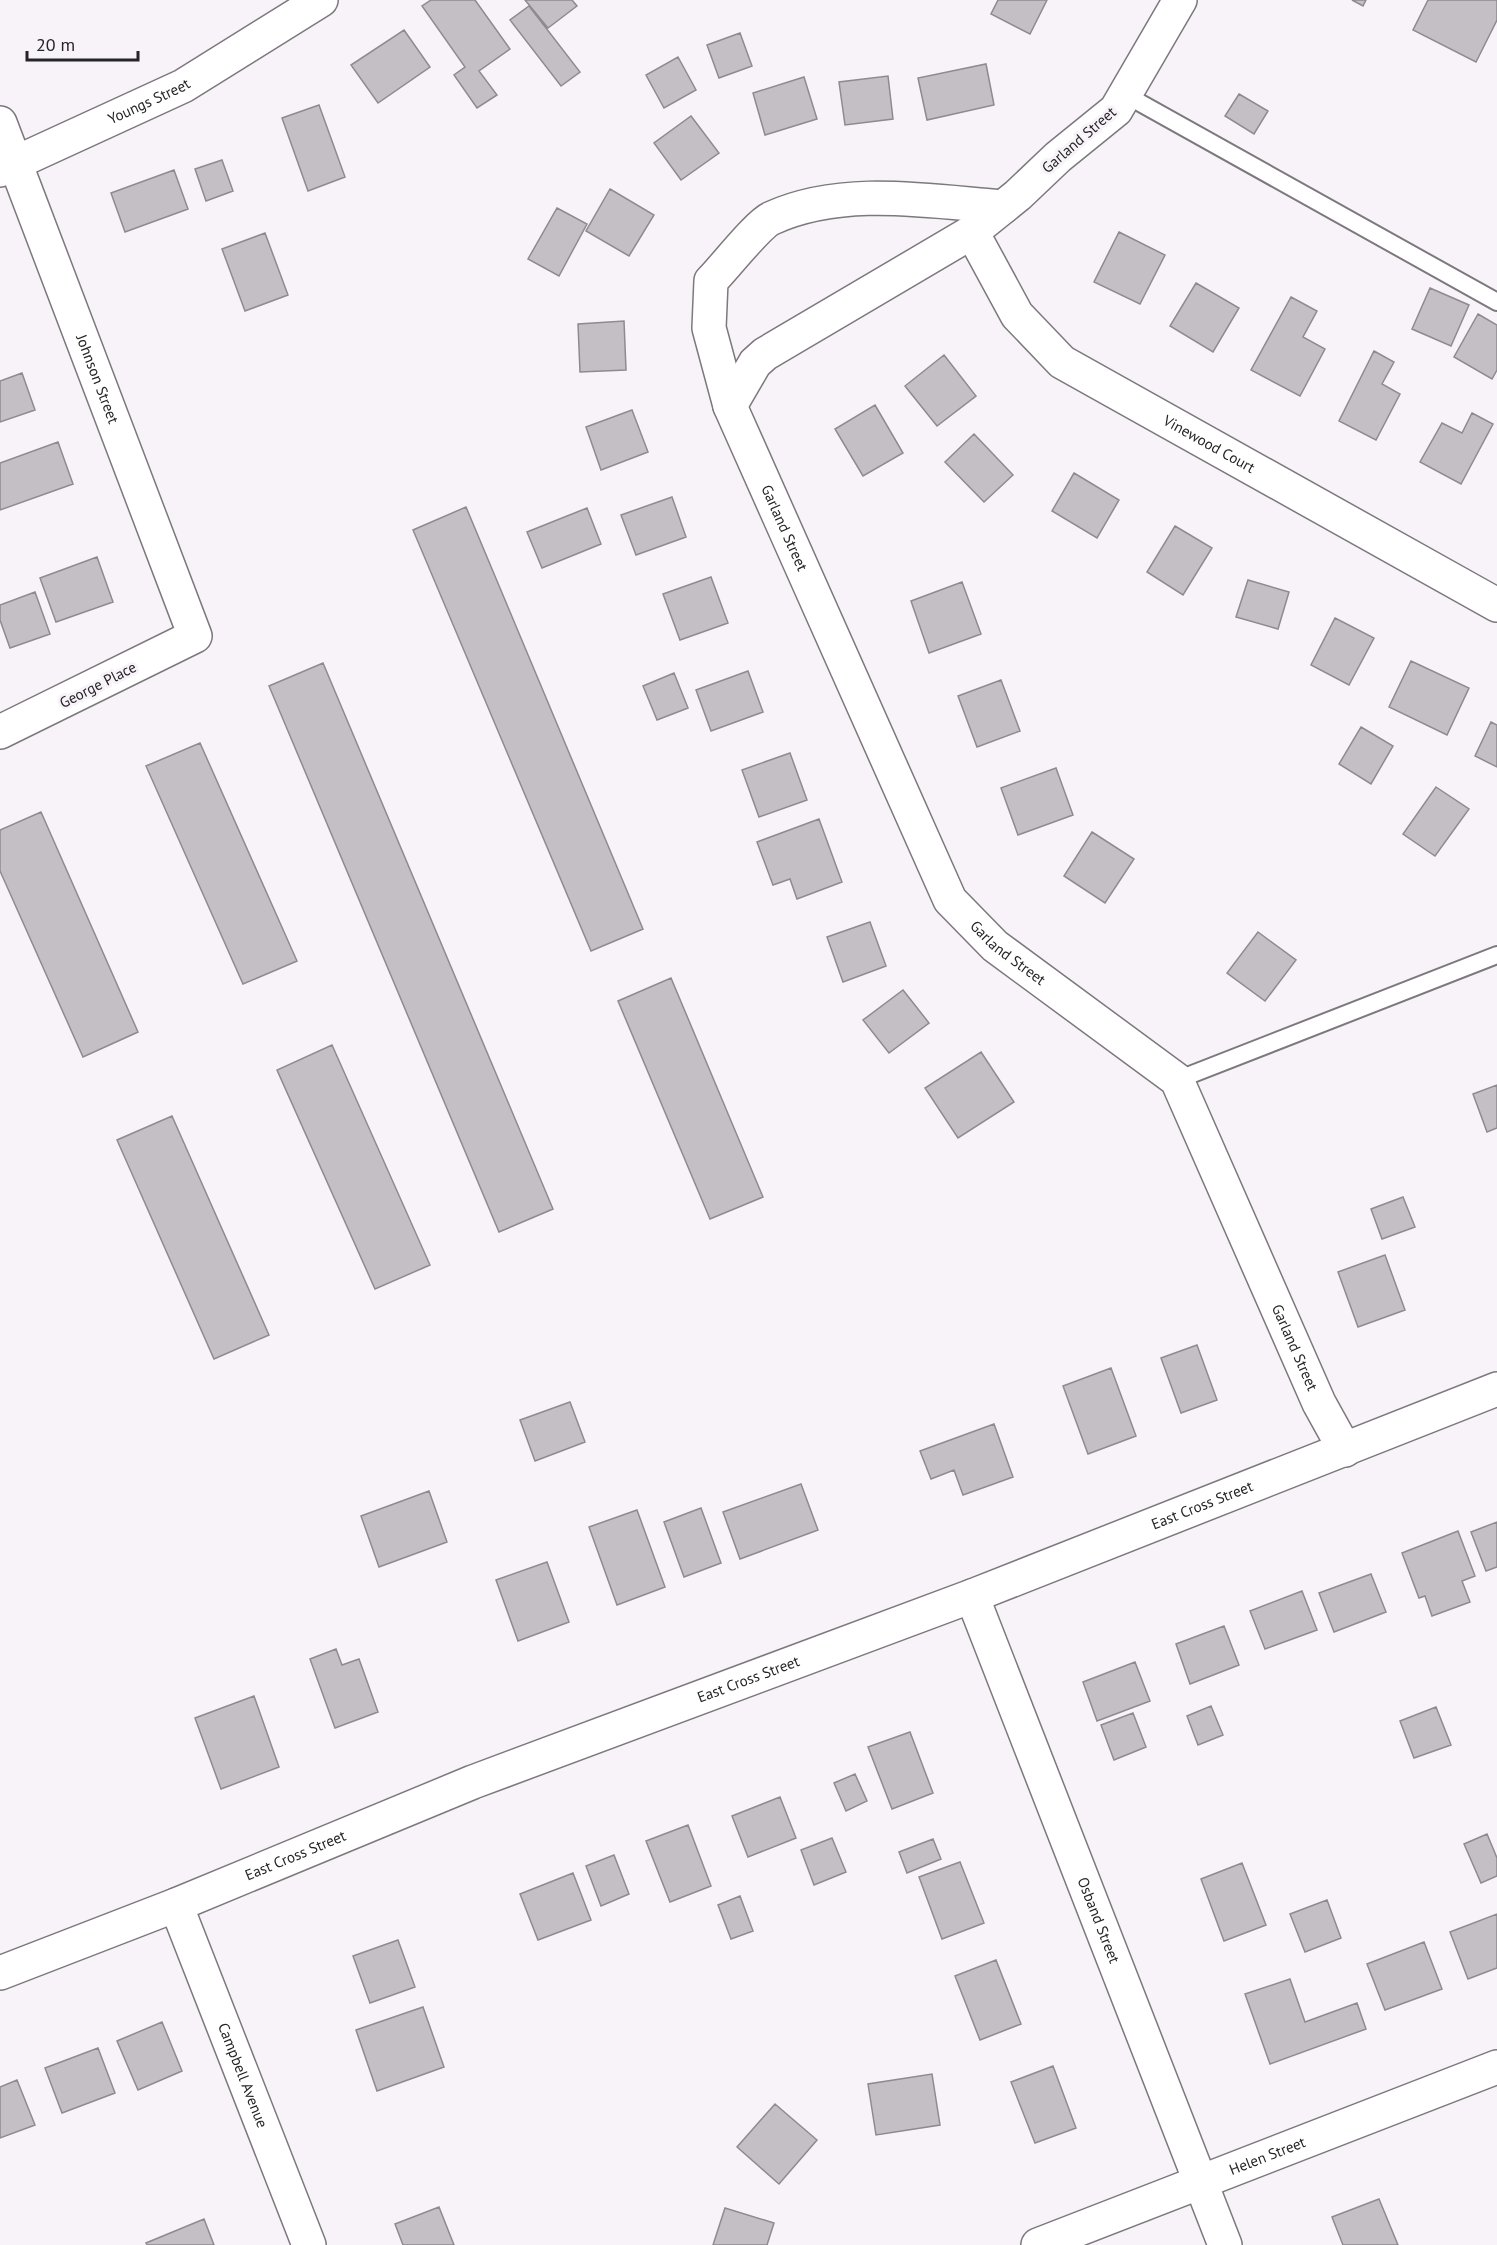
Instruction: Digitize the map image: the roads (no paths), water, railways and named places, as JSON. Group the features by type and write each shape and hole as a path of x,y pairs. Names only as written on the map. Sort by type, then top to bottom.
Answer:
{"street":[{"name":"Youngs Street","path":"8,166 183,86 321,0"},
{"name":"Garland Street","path":"730,406 755,363 765,354 972,232 1116,110 1180,0"},
{"name":"Johnson Street","path":"0,123 8,166 195,636"},
{"name":"Garland Street","path":"1003,207 888,198 827,202 770,219 711,281 709,328 730,406 950,900 995,946 1177,1080 1319,1403 1345,1450"},
{"name":"Vinewood Court","path":"972,232 1017,315 1062,362 1497,605"},
{"name":"George Place","path":"0,732 195,636"},
{"name":"East Cross Street","path":"0,1973 176,1905 472,1782 972,1596 1497,1389"},
{"name":"Osband Street","path":"972,1596 1226,2245"},
{"name":"Campbell Avenue","path":"176,1905 309,2245"},
{"name":"Helen Street","path":"1038,2245 1497,2067"}],"lane":[{"path":"1126,94 1497,302"},
{"path":"1177,1080 1497,955"}]}
